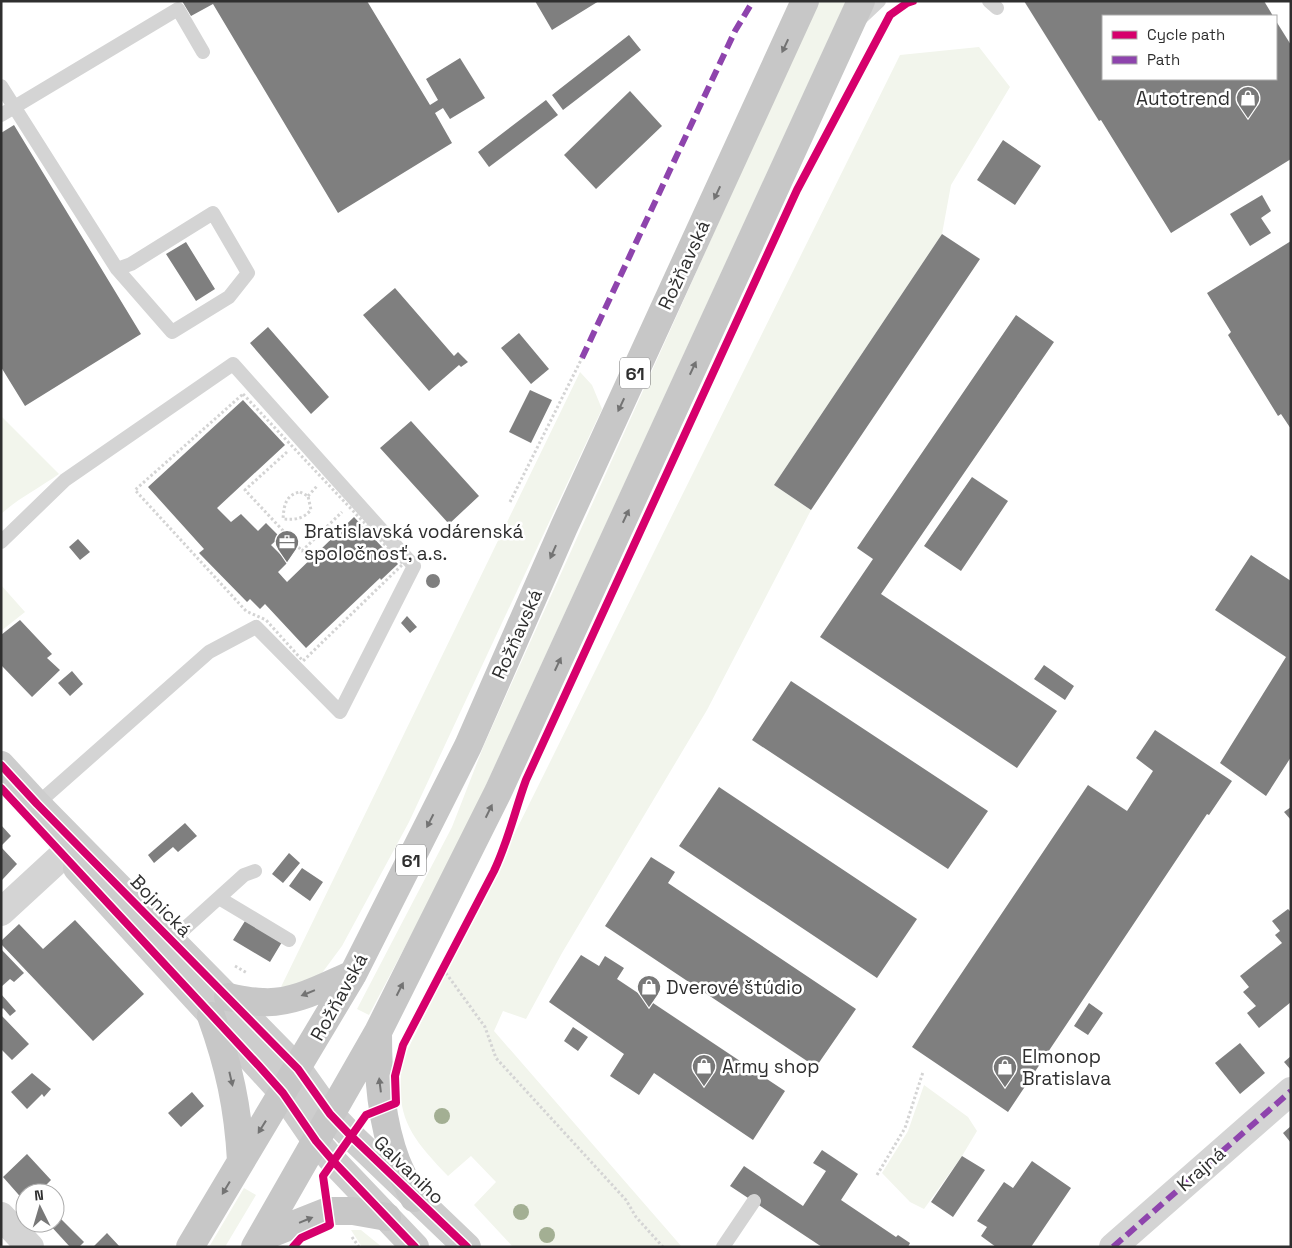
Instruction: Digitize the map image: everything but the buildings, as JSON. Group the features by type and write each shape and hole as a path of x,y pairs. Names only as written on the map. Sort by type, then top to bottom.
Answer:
{"main road":[{"name":"Rožňavská","path":"190,1247 298,1070 353,974 468,746 564,527 805,1"},
{"name":"61","path":"258,1242 378,1032 528,730 861,1"},
{"name":"Bojnická","path":"1,765 37,804 172,940 316,1141"},
{"name":"Bojnická","path":"1,788 64,854 219,1006 298,1070"},
{"path":"241,1161 233,1089 219,1006 279,1001 298,997 353,974"},
{"path":"378,1032 378,1071 383,1108 396,1162 414,1198"},
{"name":"Galvaniho","path":"298,1070 330,1114 414,1198 467,1247"},
{"path":"316,1141 415,1247"},
{"path":"258,1242 328,1211 353,1211 386,1217"}],"street":[{"path":"1,912 64,854"},
{"name":"Krajná","path":"1113,1247 1291,1091"},
{"path":"1,1216 30,1247"}],"lane":[{"path":"847,30 879,1"},
{"path":"989,1 997,8 993,1"},
{"path":"1,115 9,104 178,9 203,52"},
{"path":"1,86 9,104 117,269 172,332 229,297 248,272 213,213 131,264 117,269"},
{"path":"1,542 65,480 233,364 297,443 352,503 414,566 340,712 256,628 209,652 37,804"},
{"path":"172,940 244,875 255,872"},
{"path":"218,898 289,940"},
{"path":"723,1247 754,1200"}],"path":[{"path":"510,502 582,358"},
{"path":"243,394 297,443 245,490 302,552 352,503 403,564 303,661 266,620 246,611 135,490 243,394"},
{"path":"278,525 283,519 287,499 292,494 300,492 308,496 311,510 305,517 295,520 283,519"},
{"path":"443,969 486,1027 496,1058 626,1200 636,1217 663,1247"},
{"path":"877,1176 905,1128 923,1072"}],"shaded area":[{"path":"818,1 846,1 458,846 369,1015 357,1009 452,827 484,745"},
{"path":"979,47 1010,87 951,185 942,234 774,485 811,510 707,710 562,953 526,1019 503,1011 494,1031 682,1247 513,1247 474,1205 496,1182 471,1156 448,1176 415,1137 403,1112 400,1081 402,1061 900,55"},
{"path":"580,372 592,385 602,409 409,822 342,946 322,973 305,984 281,987"},
{"path":"1,416 59,474 1,514"},
{"path":"1,585 25,612 1,631"},
{"path":"924,1085 968,1117 977,1131 962,1156 924,1209 910,1202 882,1173 908,1131"},
{"path":"244,1188 256,1195 225,1247 209,1247"},
{"path":"351,1230 361,1230 382,1247 362,1247"}],"marked path":[{"path":"582,358 735,31 753,1"},
{"path":"1113,1247 1291,1091"}],"cycle path":[{"path":"293,1247 301,1238 330,1225 323,1176 366,1115 396,1103 395,1076 403,1045 494,871 526,780 797,190 890,15 913,1"},
{"path":"1,765 37,804 298,1069 330,1114 351,1136 467,1247"},
{"path":"1,788 259,1066 283,1093 316,1141 334,1162 415,1247"}],"place":[{"name":"Autotrend","path":"1248,119"},
{"name":"Bratislavská vodárenská spoločnosť, a.s.","path":"287,563"},
{"name":"Dverové štúdio","path":"649,1008"},
{"name":"Army shop","path":"704,1087"},
{"name":"Elmonop Bratislava","path":"1005,1088"}]}
